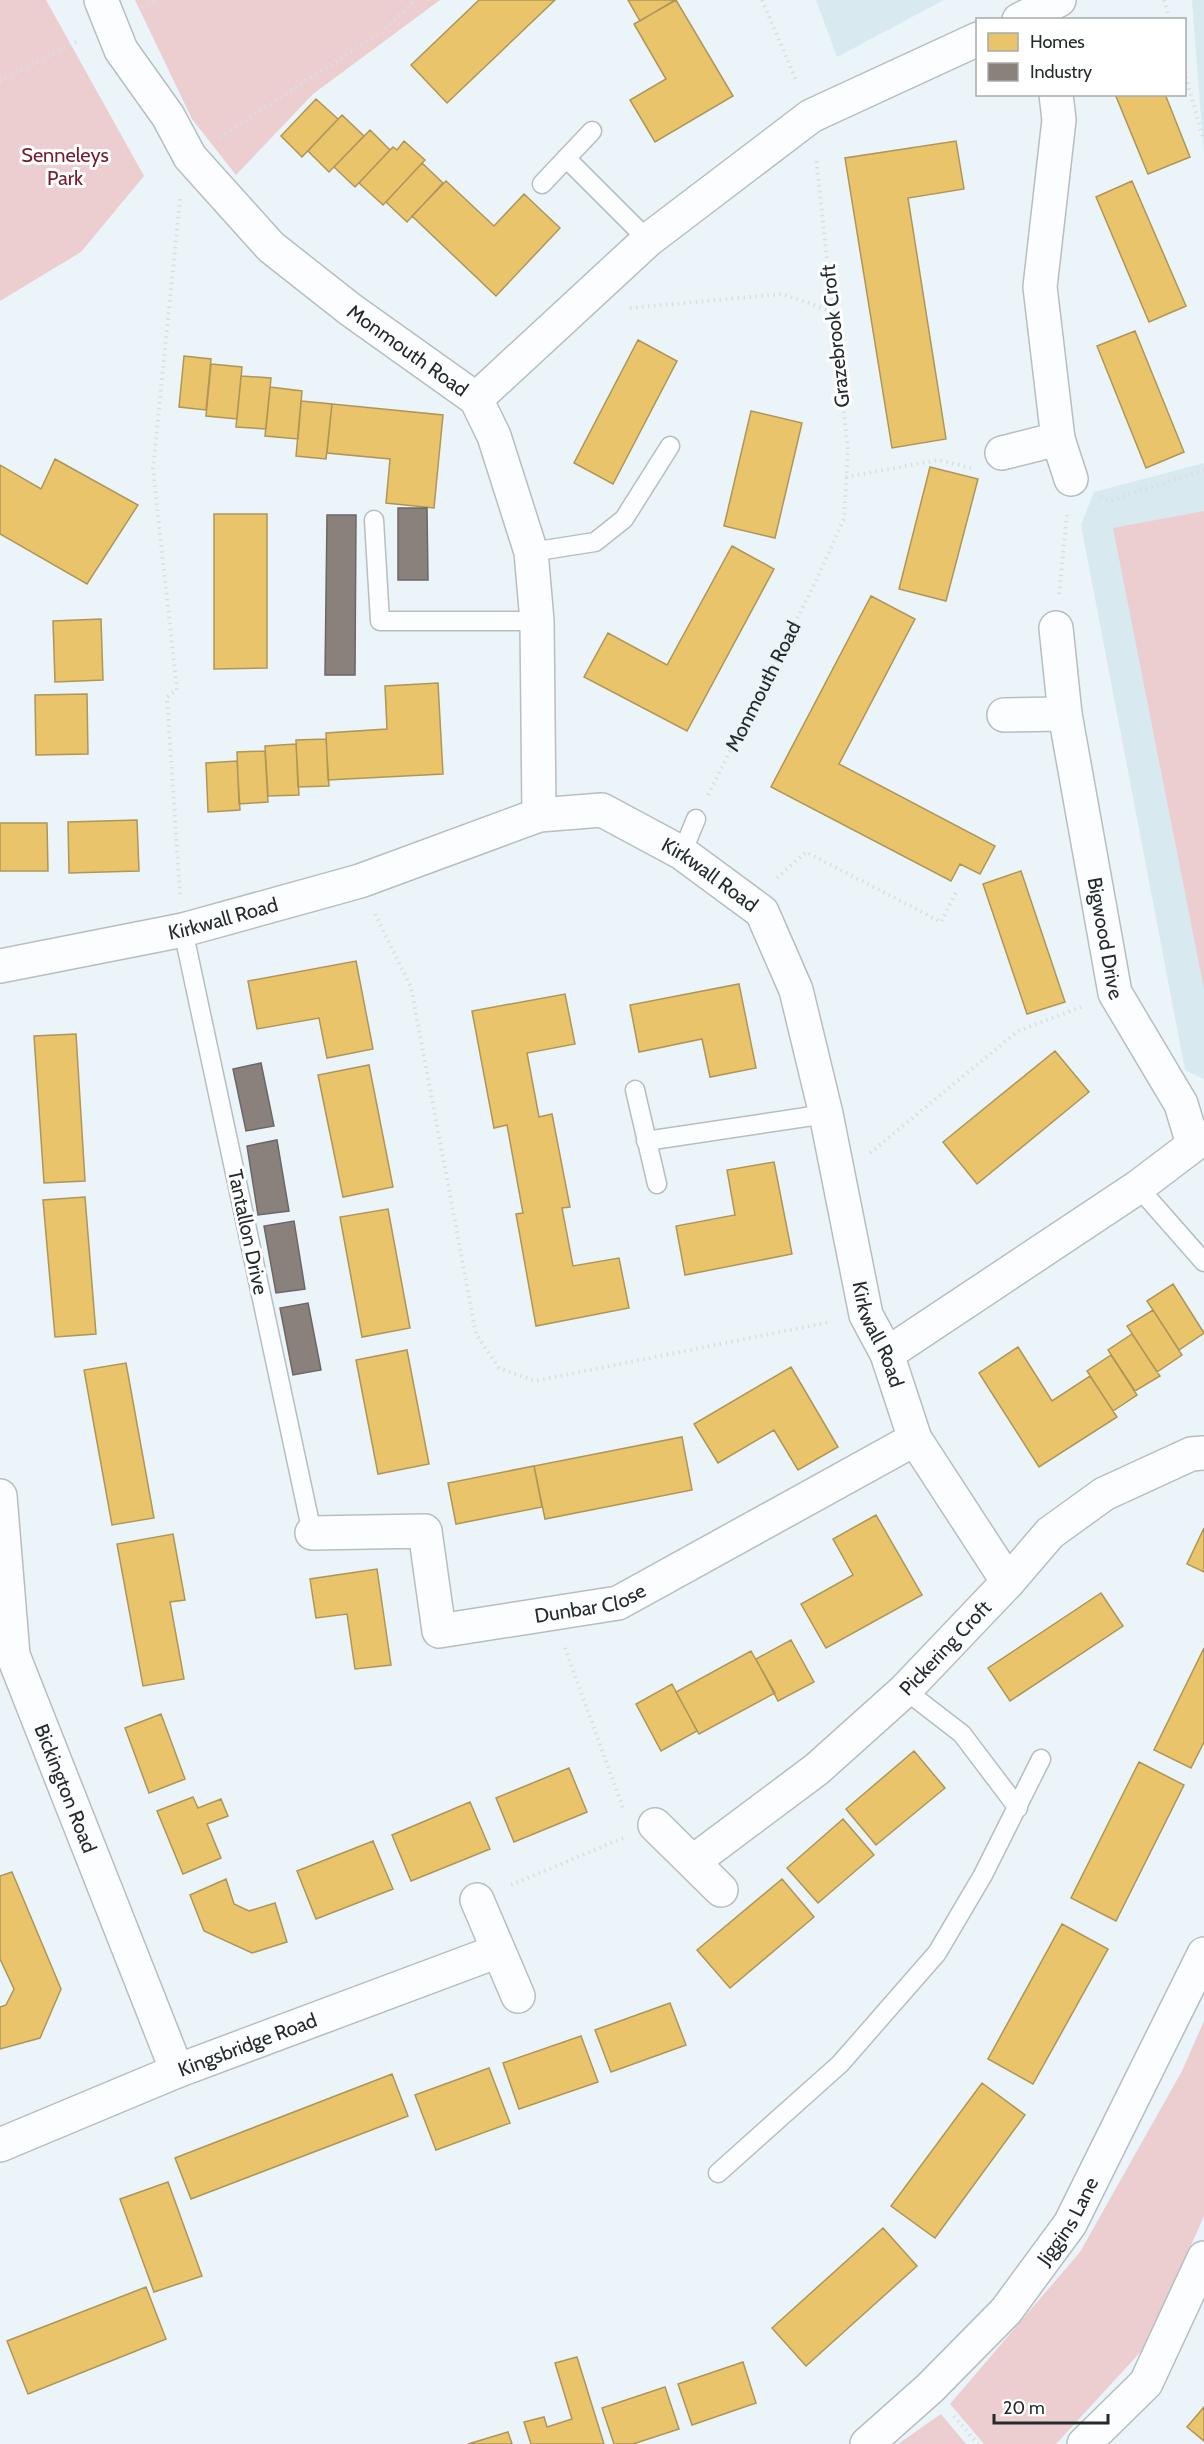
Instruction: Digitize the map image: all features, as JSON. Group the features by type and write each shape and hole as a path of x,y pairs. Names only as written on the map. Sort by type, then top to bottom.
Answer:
{"street":[{"name":"Monmouth Road","path":"101,0 121,50 168,117 190,157 271,247 351,310 476,399 494,436 531,552 537,621 539,815"},
{"path":"1024,18 1052,8"},
{"path":"476,399 648,240 811,116 976,40"},
{"path":"1056,96 1059,120 1040,287 1058,439 1071,479"},
{"path":"1002,453 1058,439"},
{"name":"Bigwood Drive","path":"887,1354 1138,1187 1198,1141 1182,1104 1115,993 1065,714 1056,628"},
{"path":"1004,715 1065,714"},
{"name":"Kirkwall Road","path":"0,966 183,930 360,881 539,815 602,810 682,853 762,912 796,990 825,1114 866,1315 887,1354 915,1439 1008,1582"},
{"name":"Dunbar Close","path":"312,1533 425,1531 439,1631 618,1603 915,1439"},
{"name":"Pickering Croft","path":"694,1861 818,1769 905,1690 1008,1582 1050,1533 1104,1494 1191,1454 1204,1453"},
{"name":"Bickington Road","path":"0,1496 13,1655 177,2071"},
{"path":"644,1829 694,1861 722,1890"},
{"path":"477,1900 518,1996"},
{"name":"Kingsbridge Road","path":"0,2145 177,2071 498,1951"},
{"name":"Jiggins Lane","path":"867,2444 930,2388 1006,2311 1070,2224 1204,1954"},
{"path":"1084,2444 1146,2384 1204,2258"}],"lane":[{"path":"542,184 592,130"},
{"path":"566,158 648,240"},
{"path":"531,552 595,542 624,519 670,446"},
{"path":"374,520 380,621 537,621"},
{"path":"682,853 696,819"},
{"name":"Tantallon Drive","path":"183,930 312,1533"},
{"path":"635,1090 657,1184"},
{"path":"646,1141 825,1114"},
{"path":"1138,1187 1204,1262"},
{"path":"905,1690 962,1734 1018,1808"},
{"path":"718,2172 840,2064 937,1953 1018,1808 1041,1759"}],"path":[{"path":"183,930 167,697 177,690 153,470 179,201 190,157 381,32 416,0"},
{"name":"Grazebrook Croft","path":"762,0 811,116 848,451 844,519 828,554"},
{"path":"1164,0 1169,18"},
{"path":"1186,75 1204,141"},
{"path":"624,309 783,294 832,312"},
{"path":"846,477 938,460 978,470 1002,453"},
{"path":"1056,628 1071,479 1110,501 1204,470"},
{"name":"Monmouth Road","path":"696,819 828,554"},
{"path":"771,884 806,852 941,922 956,892"},
{"path":"360,881 411,987 476,1334 499,1368 535,1381 866,1315"},
{"path":"867,1154 1018,1032 1115,993"},
{"path":"477,1900 644,1829 552,1613"}],"shaded area":[{"path":"816,0 944,0 837,57"},
{"path":"1192,0 1204,0 1204,157"},
{"path":"1204,463 1204,1079 1185,1070 1081,525 1094,492"}],"green space":[{"name":"Senneleys Park","path":"0,0 46,0 144,176 81,252 0,301"},
{"path":"135,0 440,0 313,94 236,175 192,119"},
{"path":"1204,511 1204,989 1113,528"},
{"path":"1204,2021 1204,2216 1147,2345 1056,2444 984,2444 950,2404 1080,2252 1182,2071"},
{"path":"941,2414 966,2444 898,2444"}],"building: Homes":[{"path":"479,0 555,0 447,103 411,65"},
{"path":"628,0 675,0 640,21"},
{"path":"676,0 733,96 655,142 630,100 666,79 634,24"},
{"path":"1116,96 1166,96 1190,157 1148,174"},
{"path":"316,99 338,119 302,157 281,136"},
{"path":"342,115 364,136 329,172 308,151"},
{"path":"370,130 390,150 355,187 334,167"},
{"path":"404,141 425,160 383,205 359,183 393,147 397,150"},
{"path":"956,141 964,189 908,198 946,439 892,448 845,158"},
{"path":"422,163 443,183 407,222 386,202"},
{"path":"446,181 494,226 524,194 560,228 496,296 412,216"},
{"path":"1132,181 1186,306 1149,322 1096,197"},
{"path":"1135,331 1184,452 1146,468 1097,346"},
{"path":"638,340 677,361 613,484 574,463"},
{"path":"184,356 211,359 206,410 179,407"},
{"path":"211,364 242,367 237,419 206,416"},
{"path":"241,376 271,378 266,429 236,427"},
{"path":"270,387 302,391 298,439 265,436"},
{"path":"301,401 332,404 326,459 296,456"},
{"path":"332,404 443,415 434,508 386,503 390,459 327,453"},
{"path":"751,411 802,423 775,538 724,526"},
{"path":"55,459 138,505 87,584 0,534 0,465 41,489"},
{"path":"930,467 978,479 946,601 899,589"},
{"path":"214,514 267,514 267,668 214,669"},
{"path":"732,546 774,569 687,731 584,677 608,633 667,665"},
{"path":"871,596 915,619 839,764 995,846 980,874 960,864 951,881 771,787"},
{"path":"101,619 103,680 55,682 53,621"},
{"path":"438,683 443,774 328,780 326,733 387,729 385,686"},
{"path":"87,694 88,754 36,755 35,695"},
{"path":"326,739 329,786 298,787 296,740"},
{"path":"296,744 299,795 268,796 265,746"},
{"path":"265,751 268,802 239,804 237,752"},
{"path":"237,761 240,810 208,812 206,763"},
{"path":"137,820 139,871 69,873 68,822"},
{"path":"0,823 47,823 48,871 0,871"},
{"path":"1021,871 1065,1002 1027,1014 983,884"},
{"path":"356,961 373,1049 327,1058 319,1018 257,1029 248,981"},
{"path":"739,984 756,1068 710,1077 702,1039 639,1052 630,1005"},
{"path":"565,994 575,1044 527,1053 539,1117 552,1114 570,1207 562,1208 573,1266 619,1258 629,1308 536,1326 516,1214 523,1213 507,1125 494,1128 472,1011"},
{"path":"76,1034 85,1181 44,1183 34,1036"},
{"path":"1055,1051 1089,1092 977,1184 943,1142"},
{"path":"369,1065 393,1187 343,1197 318,1075"},
{"path":"774,1162 792,1254 685,1275 676,1226 735,1215 727,1170"},
{"path":"85,1197 96,1334 55,1337 43,1200"},
{"path":"388,1209 410,1328 362,1337 340,1217"},
{"path":"1173,1284 1204,1333 1179,1350 1147,1301"},
{"path":"1153,1310 1182,1355 1157,1372 1127,1326"},
{"path":"1132,1334 1160,1376 1135,1391 1108,1350"},
{"path":"1018,1347 1052,1401 1090,1376 1117,1417 1039,1467 979,1373"},
{"path":"407,1350 429,1464 378,1474 356,1360"},
{"path":"1111,1355 1137,1395 1113,1411 1087,1371"},
{"path":"126,1363 154,1518 112,1525 84,1370"},
{"path":"791,1367 838,1447 798,1470 774,1430 718,1463 694,1424"},
{"path":"682,1437 692,1490 545,1519 534,1466"},
{"path":"534,1466 542,1507 456,1524 448,1483"},
{"path":"876,1515 922,1595 826,1648 801,1604 853,1575 833,1539"},
{"path":"1204,1528 1204,1572 1187,1564"},
{"path":"173,1534 185,1600 170,1602 184,1679 143,1686 117,1544"},
{"path":"377,1569 391,1665 355,1669 347,1614 316,1618 310,1579"},
{"path":"1101,1593 1123,1626 1010,1701 988,1668"},
{"path":"791,1640 814,1682 778,1701 756,1659"},
{"path":"1204,1648 1204,1742 1191,1768 1154,1750"},
{"path":"751,1651 775,1693 699,1734 676,1692"},
{"path":"672,1684 697,1731 661,1751 636,1704"},
{"path":"161,1714 185,1779 149,1793 125,1728"},
{"path":"914,1751 945,1788 876,1845 846,1809"},
{"path":"1139,1762 1184,1785 1116,1921 1071,1898"},
{"path":"569,1768 587,1812 514,1842 496,1798"},
{"path":"193,1797 198,1808 221,1799 228,1816 207,1824 221,1858 183,1874 157,1811"},
{"path":"470,1802 490,1849 411,1881 392,1835"},
{"path":"843,1819 874,1855 818,1903 787,1868"},
{"path":"373,1841 393,1889 316,1919 297,1871"},
{"path":"12,1872 61,1989 40,2038 0,2049 0,2007 6,2005 14,1989 0,1959 0,1876"},
{"path":"226,1879 234,1904 249,1911 275,1903 287,1942 252,1953 204,1931 190,1895"},
{"path":"782,1879 814,1917 730,1988 697,1950"},
{"path":"1062,1924 1108,1949 1033,2084 988,2059"},
{"path":"670,2003 686,2045 611,2072 595,2030"},
{"path":"581,2036 598,2082 519,2109 503,2063"},
{"path":"489,2068 510,2123 436,2150 415,2095"},
{"path":"392,2074 408,2116 191,2199 175,2158"},
{"path":"982,2083 1025,2115 935,2238 891,2206"},
{"path":"168,2182 202,2276 154,2292 120,2199"},
{"path":"883,2228 917,2266 806,2366 772,2328"},
{"path":"146,2287 166,2339 28,2394 7,2341"},
{"path":"577,2357 604,2444 531,2444 524,2422 544,2417 547,2427 572,2419 555,2363"},
{"path":"743,2362 756,2403 692,2425 678,2384"},
{"path":"665,2387 679,2429 633,2444 614,2444 602,2408"},
{"path":"1204,2407 1204,2441 1187,2427"},
{"path":"508,2432 512,2444 468,2444"}],"building: Industry":[{"path":"398,508 427,508 428,580 398,580"},
{"path":"327,515 356,515 355,675 325,675"},
{"path":"261,1063 274,1126 246,1131 233,1069"},
{"path":"277,1140 289,1211 258,1215 247,1146"},
{"path":"294,1221 305,1289 276,1293 264,1226"},
{"path":"308,1303 321,1370 293,1375 280,1308"}]}
